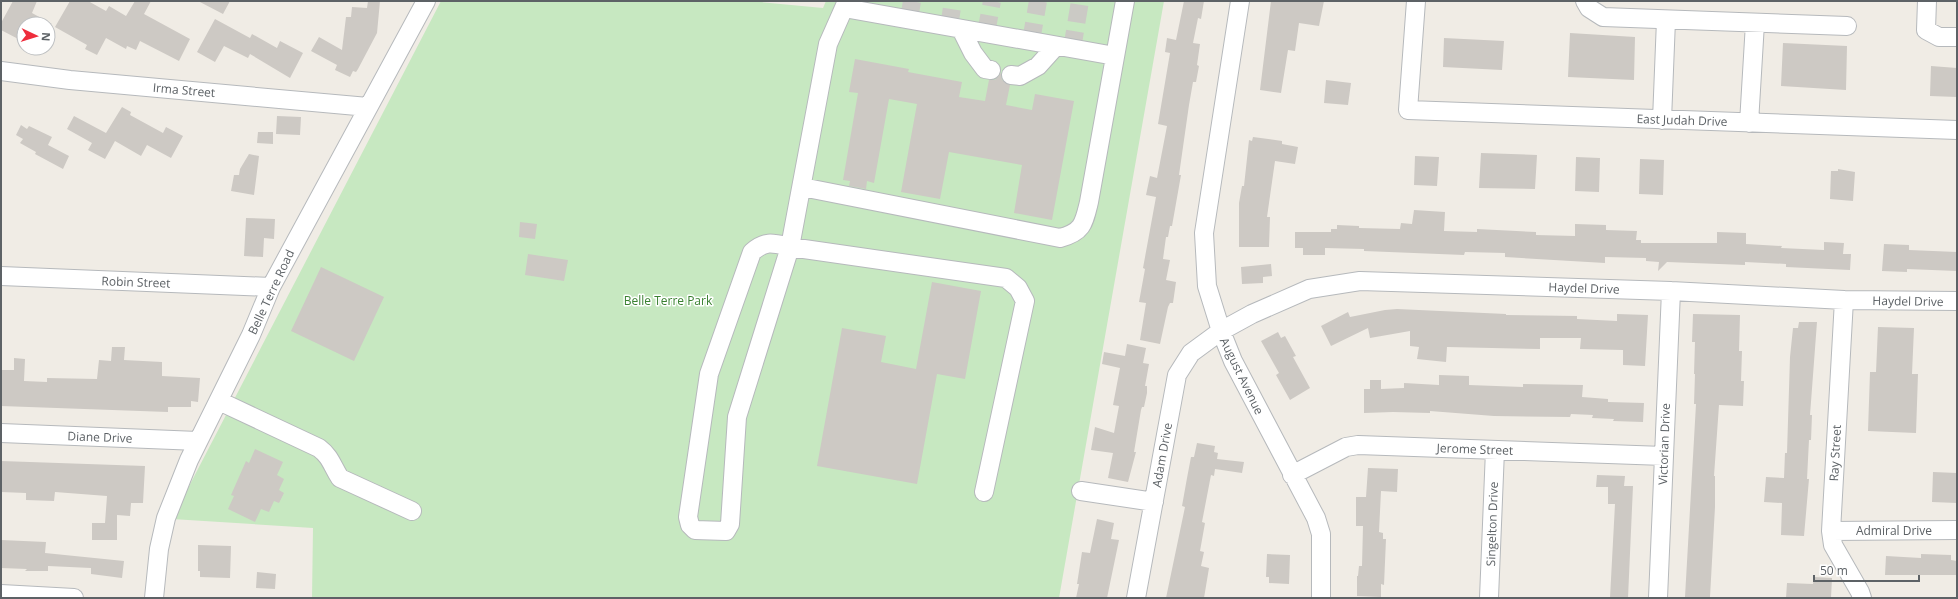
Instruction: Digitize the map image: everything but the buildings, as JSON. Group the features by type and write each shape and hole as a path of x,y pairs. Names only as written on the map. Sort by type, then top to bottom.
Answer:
{"street":[{"name":"Belle Terre Road","path":"154,598 159,549 166,518 198,441 251,335 271,287 426,1"},
{"path":"802,187 1060,238 1073,234 1083,225 1089,202 1125,1"},
{"name":"August Avenue","path":"1240,1 1204,233 1207,286 1221,331 1233,361 1316,518 1321,534 1321,598"},
{"name":"East Judah Drive","path":"1416,1 1408,110 1957,130"},
{"path":"1585,1 1589,8 1603,17 1847,26"},
{"path":"1927,1 1926,30 1940,37 1957,37"},
{"path":"984,492 1025,301 1018,288 1006,278 790,247 773,243 761,244 752,252 709,374 688,517 690,525 695,530 726,531 730,524 737,417 790,247 828,44 845,4 961,29 1115,56"},
{"path":"1662,120 1666,20"},
{"path":"1748,123 1755,23"},
{"path":"961,29 972,53 985,69 991,70"},
{"path":"1012,75 1020,76 1038,66 1056,46"},
{"name":"Irma Street","path":"1,71 70,80 368,107"},
{"name":"Robin Street","path":"1,276 271,287"},
{"name":"Haydel Drive","path":"1221,331 1252,314 1310,289 1360,281 1671,291 1844,300 1957,301"},
{"name":"Victorian Drive","path":"1658,598 1671,291"},
{"name":"Ray Street","path":"1844,300 1830,531 1833,545 1862,598"},
{"name":"Adam Drive","path":"1136,598 1177,375 1192,353 1221,331"},
{"path":"218,401 318,448 329,455 333,468 340,478 412,511"},
{"name":"Diane Drive","path":"1,433 198,441"},
{"name":"Jerome Street","path":"1292,474 1346,447 1358,445 1664,456"},
{"name":"Singelton Drive","path":"1489,598 1495,450"},
{"path":"1081,491 1154,502"},
{"name":"Admiral Drive","path":"1830,531 1957,530"},
{"path":"1,594 74,598"}],"green space":[{"name":"Belle Terre Park","path":"441,1 750,1 823,8 826,1 1164,1 1059,598 312,598 313,528 172,519"}],"tunnel":[{"path":"909,19 912,1"},
{"path":"949,27 953,1"},
{"path":"986,33 992,1"},
{"path":"1031,41 1038,1"},
{"path":"1072,49 1080,1"}]}
